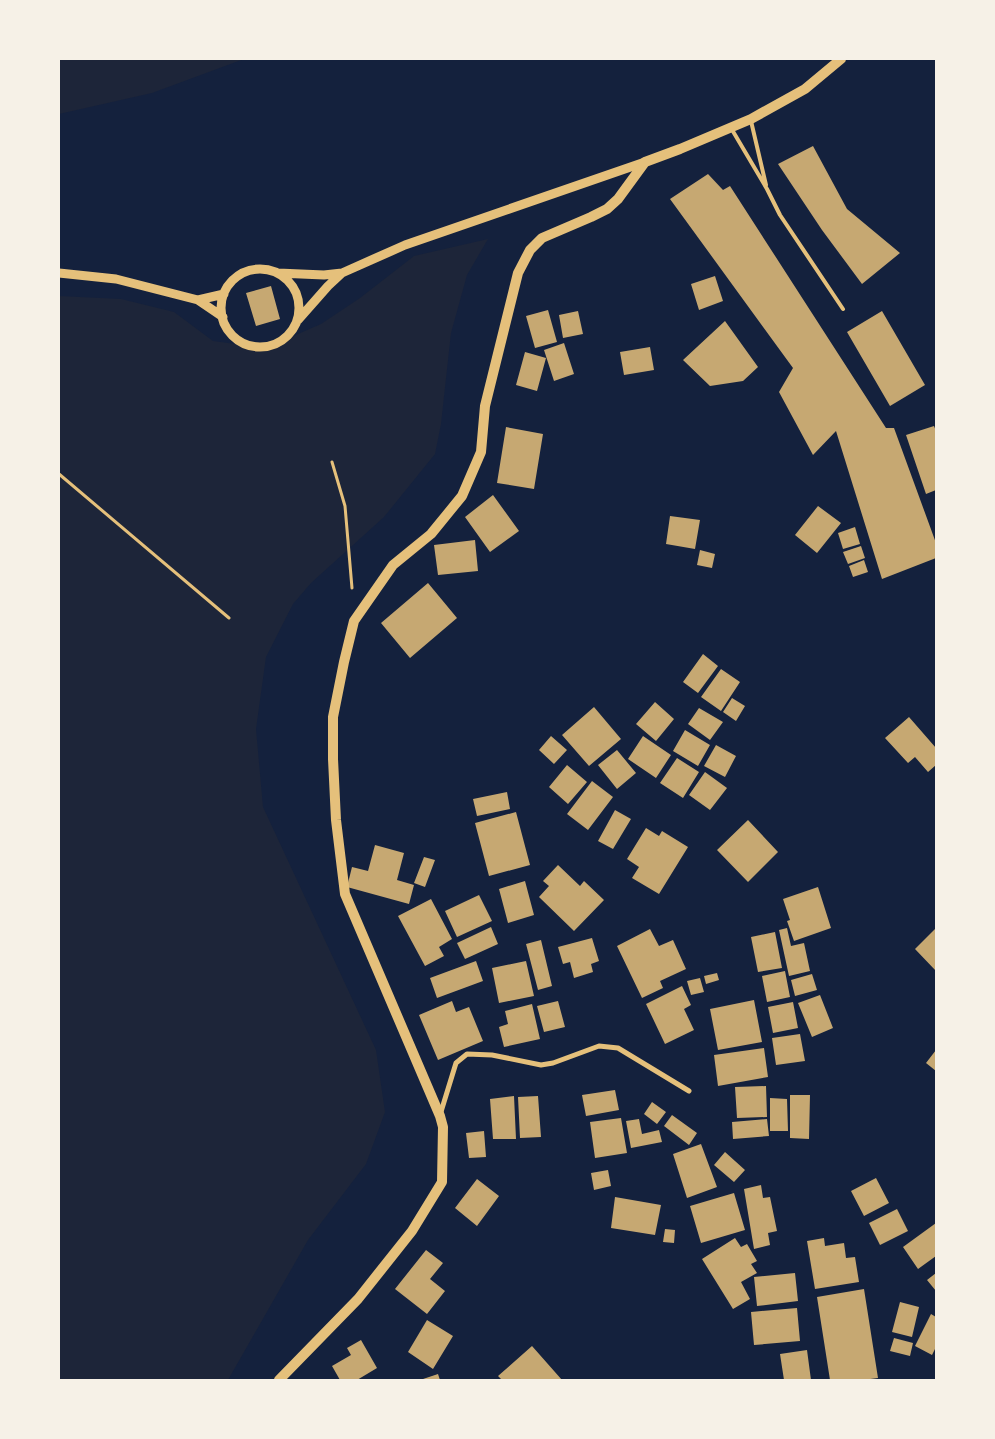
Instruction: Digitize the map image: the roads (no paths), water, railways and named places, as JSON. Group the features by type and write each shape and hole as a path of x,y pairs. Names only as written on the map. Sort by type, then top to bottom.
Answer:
{"main road":[{"path":"279,1380 358,1299 412,1231 442,1182 443,1127 440,1116 345,894 336,820 333,717 354,621 393,565 431,534 462,496 480,452 484,406 518,273 530,250 542,238 607,209 618,199 645,162 751,119 805,89 841,59"}],"street":[{"path":"278,273 289,282 297,295 299,308 294,328 284,338 272,345 258,347 244,343 232,335 225,323 222,309 224,294 231,282 243,273 250,270 264,269 278,273 324,275 342,272 405,245 645,162"},
{"path":"296,321 342,272"},
{"path":"59,273 116,279 198,300 223,317"},
{"path":"198,300 224,294"},
{"path":"440,1116 456,1063 468,1054 492,1055 541,1065 554,1063 599,1046 618,1048 689,1092"}],"lane":[{"path":"751,119 767,189"},
{"path":"731,128 767,189 780,216 843,309"}]}
